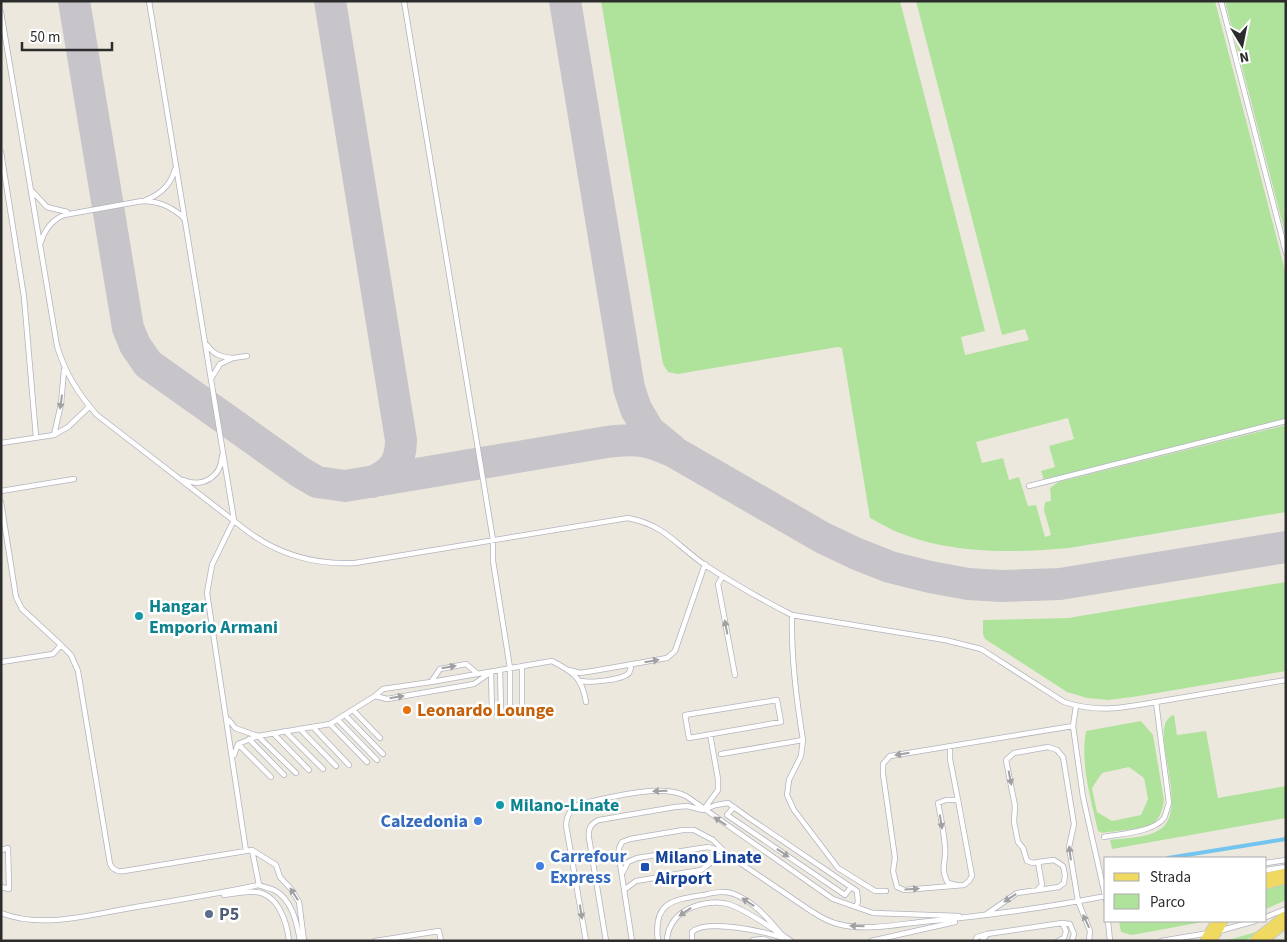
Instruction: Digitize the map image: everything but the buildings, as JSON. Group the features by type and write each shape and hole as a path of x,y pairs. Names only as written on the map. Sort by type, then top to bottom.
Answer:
{"main road":[{"path":"1267,881 1286,876"},
{"path":"1258,941 1286,919"}],"lane":[{"path":"149,1 234,520 212,565 207,593 249,851 259,885"},
{"path":"404,1 493,540 493,561 510,668 510,709"},
{"path":"1221,1 1286,253"},
{"path":"1,12 58,346 65,369 76,390 106,423 260,541 287,554 303,559 338,564 355,563 628,518 660,529 723,576 792,615 945,640 981,649 1064,702 1076,706 1110,710 1286,680"},
{"path":"1,152 24,297 36,438"},
{"path":"142,201 165,189 175,171 176,160"},
{"path":"31,187 36,196 47,207 56,211 71,212 142,201 155,201 173,208 182,216 187,228"},
{"path":"41,249 41,240 50,224 55,219 71,212"},
{"path":"206,344 218,356 233,358 247,356"},
{"path":"211,378 220,364 233,358"},
{"path":"54,435 62,404 65,369"},
{"path":"1,443 54,435 68,427 90,407"},
{"path":"1029,486 1286,421"},
{"path":"179,479 191,483 202,483 213,478 219,470 222,460 222,442"},
{"path":"1,491 74,479"},
{"path":"1,502 16,597 22,609 71,655 78,671 112,868 118,872 249,851 276,865 280,877 299,902 304,941"},
{"path":"233,757 238,744 249,738 330,724 346,716 383,689 552,661 580,673 666,658 675,651 705,564"},
{"path":"723,576 718,584 736,675"},
{"path":"792,615 791,638 803,740 801,756 789,780 787,795 794,810 838,868 875,891 886,891"},
{"path":"1,662 53,654 61,646"},
{"path":"431,682 440,669 466,664 478,674"},
{"path":"580,681 589,682 624,676 630,672 631,665"},
{"path":"522,666 522,708"},
{"path":"500,670 501,711"},
{"path":"570,670 580,681 586,702"},
{"path":"375,696 387,699 474,684 491,672"},
{"path":"491,672 492,713"},
{"path":"777,700 780,722 710,734 689,738 685,715 777,700"},
{"path":"1104,837 1149,829 1157,826 1164,818 1169,803 1156,702"},
{"path":"1076,706 1073,726 1083,797 1104,887"},
{"path":"353,710 380,738"},
{"path":"346,716 383,754"},
{"path":"226,717 236,728 258,736 296,773"},
{"path":"338,720 377,760"},
{"path":"330,724 367,762"},
{"path":"950,746 950,759 972,876 964,884 904,890 897,887 893,871 895,858 883,774 883,764 890,756 950,746 1073,726"},
{"path":"313,727 349,765"},
{"path":"300,729 336,766"},
{"path":"285,732 323,768"},
{"path":"273,734 309,770"},
{"path":"703,810 718,790 710,734"},
{"path":"249,738 284,775"},
{"path":"721,754 803,740"},
{"path":"238,744 271,777"},
{"path":"982,916 1017,893 1059,886 1064,883 1063,866 1054,860 1033,863 1027,861 1023,848 1018,842 1014,822 1015,806 1006,760 1014,753 1048,747 1057,750 1063,757 1074,824 1069,847 1078,902 1088,922 1090,931 1089,941"},
{"path":"586,941 566,825 567,817 572,808 579,804 664,790 686,796 703,810 833,899 873,913 976,917"},
{"path":"956,885 948,883 944,875 943,863 946,850 938,803 946,800 958,800"},
{"path":"606,941 588,830 593,823 599,820 675,807 687,806 703,810 728,803 857,891 858,902 856,908"},
{"path":"734,807 727,815 845,895 851,887"},
{"path":"632,941 619,848 622,842 630,838 683,830 694,830 713,840 728,854 811,911 824,919 838,924 875,926 976,917"},
{"path":"622,877 628,862 637,858 708,847 728,854"},
{"path":"1,850 8,848 9,889 1,887"},
{"path":"624,890 636,880 701,870 718,856 728,854"},
{"path":"1267,863 1286,860"},
{"path":"1036,890 1042,885 1038,862"},
{"path":"1267,870 1286,867"},
{"path":"1,912 13,917 42,920 75,917 200,897 259,885 274,890 285,899 297,923 300,941"},
{"path":"200,897 257,892 272,899 282,913 289,941"},
{"path":"658,941 657,922 660,914 670,903 686,898 723,892 732,893 752,904 783,936"},
{"path":"870,941 976,917 1104,896"},
{"path":"667,941 670,928 682,913 690,908 712,903 728,904 737,908 790,941"},
{"path":"1267,917 1286,909"},
{"path":"1108,922 1110,941"},
{"path":"1161,941 1250,922"},
{"path":"1058,941 1064,938 1066,931 1062,923"},
{"path":"975,941 977,937 987,934 1062,923 1070,924 1074,934 1072,941"},
{"path":"692,941 692,932 696,929 720,926 771,934 790,941"},
{"path":"375,941 439,931 440,941"},
{"path":"982,941 987,934"},
{"path":"751,940 763,939 768,941"}],"green space":[{"path":"601,1 900,1 985,331 961,337 965,355 1029,340 1025,329 1002,335 916,1 1215,1 1286,274 1286,419 1044,480 1041,471 1055,467 1049,446 1074,439 1068,418 976,442 982,463 1003,458 1009,480 1019,477 1028,506 1036,505 1045,537 1051,535 1044,510 1045,502 1051,501 1050,488 1058,482 1286,425 1286,512 1049,550 1007,551 945,546 896,532 870,518 842,348 838,347 678,374 668,372 663,364"},
{"path":"1225,1 1286,1 1286,237"},
{"path":"1286,582 1286,671 1133,697 1108,700 1087,698 1067,692 985,639 983,634 983,620 1068,618"},
{"path":"1174,715 1177,735 1206,731 1218,798 1286,786 1286,818 1112,849 1110,840 1154,833 1168,820 1171,805 1171,787 1164,734 1166,722"},
{"path":"1141,721 1153,735 1164,800 1160,814 1155,822 1130,829 1102,833 1098,831 1085,769 1086,731","holes":["1129,767 1144,778 1148,799 1141,815 1112,821 1097,812 1092,788 1102,773"]},
{"path":"1286,883 1286,900 1267,909 1267,888"},
{"path":"1119,922 1203,922 1132,935 1121,932"},
{"path":"1256,932 1246,941 1225,941"}],"waterway":[{"path":"1174,857 1286,839"}],"taxiway":[{"path":"74,1 128,328 135,345 148,364 300,472 317,482 345,486 607,442 634,440 657,445 674,452 823,538 857,554 890,567 968,584 1001,586 1060,584 1286,547"},
{"path":"330,1 401,440 401,448 394,466 385,475 372,482"},
{"path":"565,1 629,388 636,409 649,431 671,449"}],"place":[{"name":"Hangar Emporio Armani","path":"139,616"},
{"name":"Leonardo Lounge","path":"407,710"},
{"name":"Milano-Linate","path":"500,805"},
{"name":"Calzedonia","path":"478,821"},
{"name":"Carrefour Express","path":"540,866"},
{"name":"Milano Linate Airport","path":"645,867"},
{"name":"P5","path":"209,914"}]}
